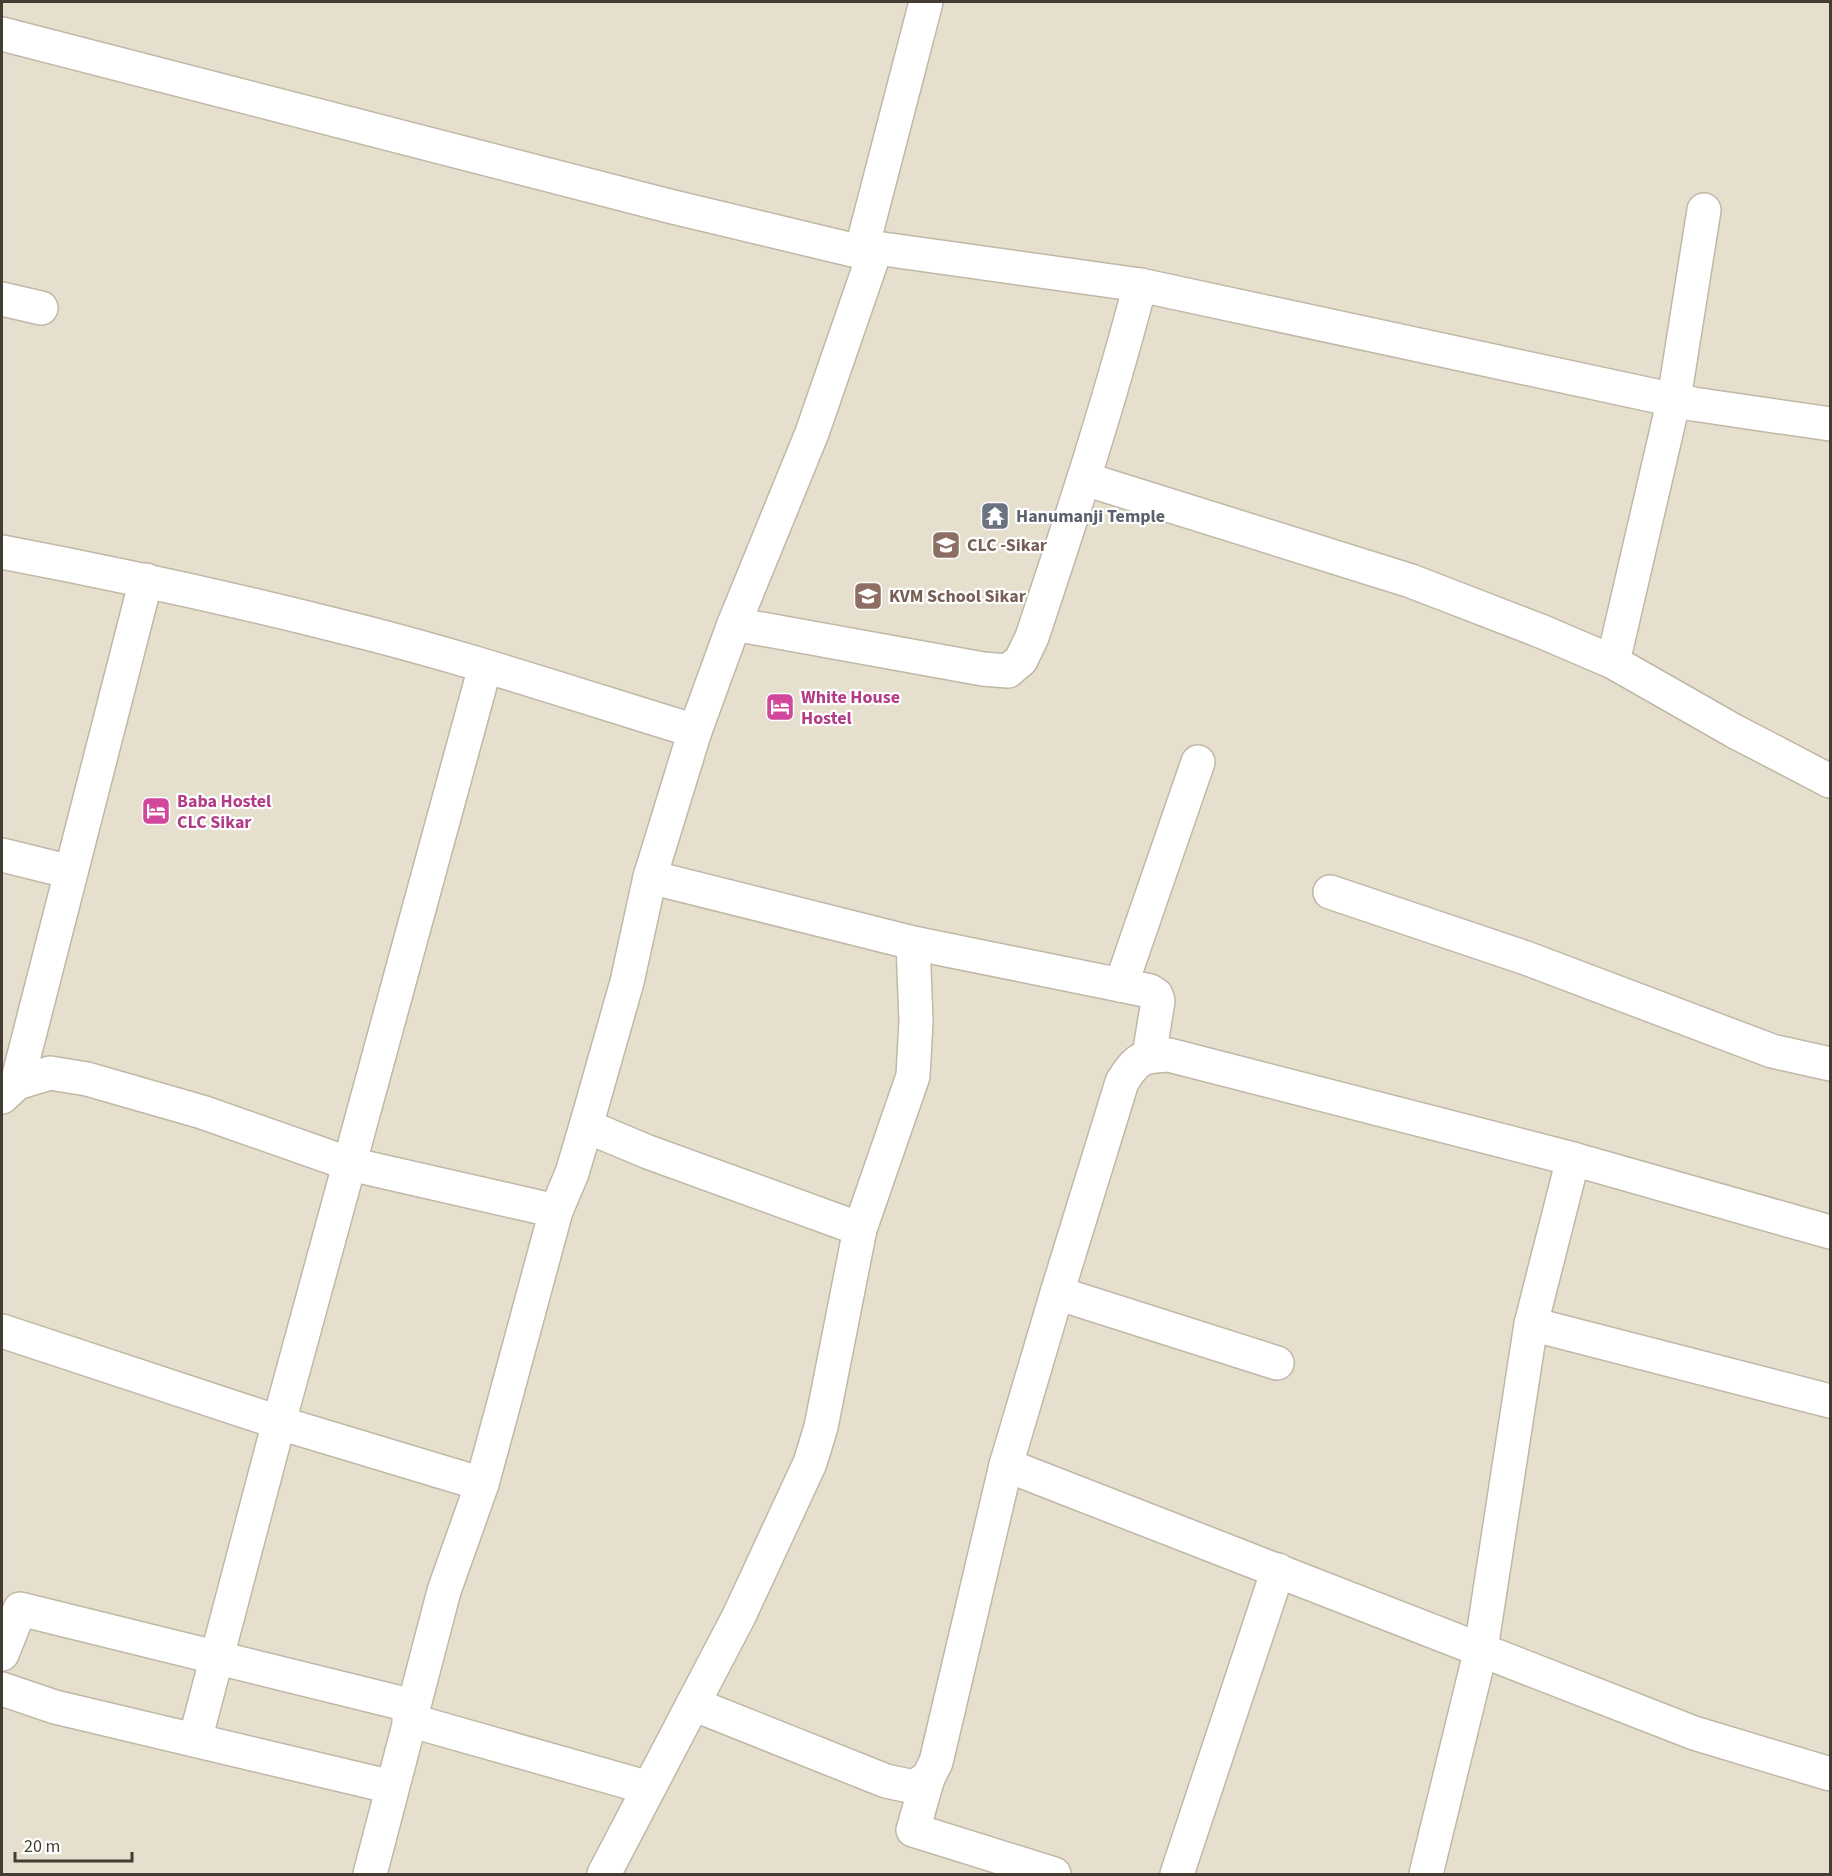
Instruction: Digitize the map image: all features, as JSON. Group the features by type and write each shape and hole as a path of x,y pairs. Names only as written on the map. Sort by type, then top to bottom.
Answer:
{"street":[{"path":"370,1875 444,1591 482,1484 555,1210 572,1173 627,982 650,877 695,731 734,624 812,433 869,250 926,2"},
{"path":"2,34 669,206 869,250 1140,285 1674,399 1830,424"},
{"path":"1613,662 1674,399 1704,210"},
{"path":"734,624 983,669 1008,671 1021,660 1032,637 1085,479 1119,366 1140,285"},
{"path":"2,299 41,309"},
{"path":"1085,479 1411,581 1543,632 1613,662 1734,731 1830,781"},
{"path":"2,552 146,580 349,628 695,731"},
{"path":"9,1090 71,872 146,580"},
{"path":"195,1740 279,1422 485,667"},
{"path":"1121,985 1198,762"},
{"path":"2,855 71,872"},
{"path":"650,877 913,943 1150,991 1156,994 1158,1001 1149,1056"},
{"path":"1330,892 1537,963 1772,1051 1830,1064"},
{"path":"604,1875 739,1616 810,1463 821,1427 860,1229 913,1076 916,1021 913,943"},
{"path":"1054,1874 913,1830 928,1778 936,1762 1006,1465 1122,1082 1132,1065 1149,1056 1169,1055 1573,1159 1830,1232"},
{"path":"9,1090 50,1073 87,1079 202,1112 350,1164 555,1210"},
{"path":"586,1126 648,1152 860,1229"},
{"path":"1426,1875 1481,1649 1531,1324 1573,1159"},
{"path":"1057,1293 1277,1363"},
{"path":"1531,1324 1830,1401"},
{"path":"2,1331 279,1422 482,1484"},
{"path":"1006,1465 1694,1733 1830,1773"},
{"path":"1177,1875 1278,1570"},
{"path":"2,1654 20,1609 217,1657 411,1713 649,1788"},
{"path":"2,1689 56,1707 392,1787"},
{"path":"693,1704 886,1781 914,1786 928,1778"}],"shaded area":[{"path":"2,2 1830,2 1830,1874 2,1874"}],"place":[{"name":"Hanumanji Temple","path":"995,516"},
{"name":"CLC -Sikar","path":"946,545"},
{"name":"KVM School Sikar","path":"868,596"},
{"name":"White House Hostel","path":"780,707"},
{"name":"Baba Hostel CLC Sikar","path":"156,811"}]}
